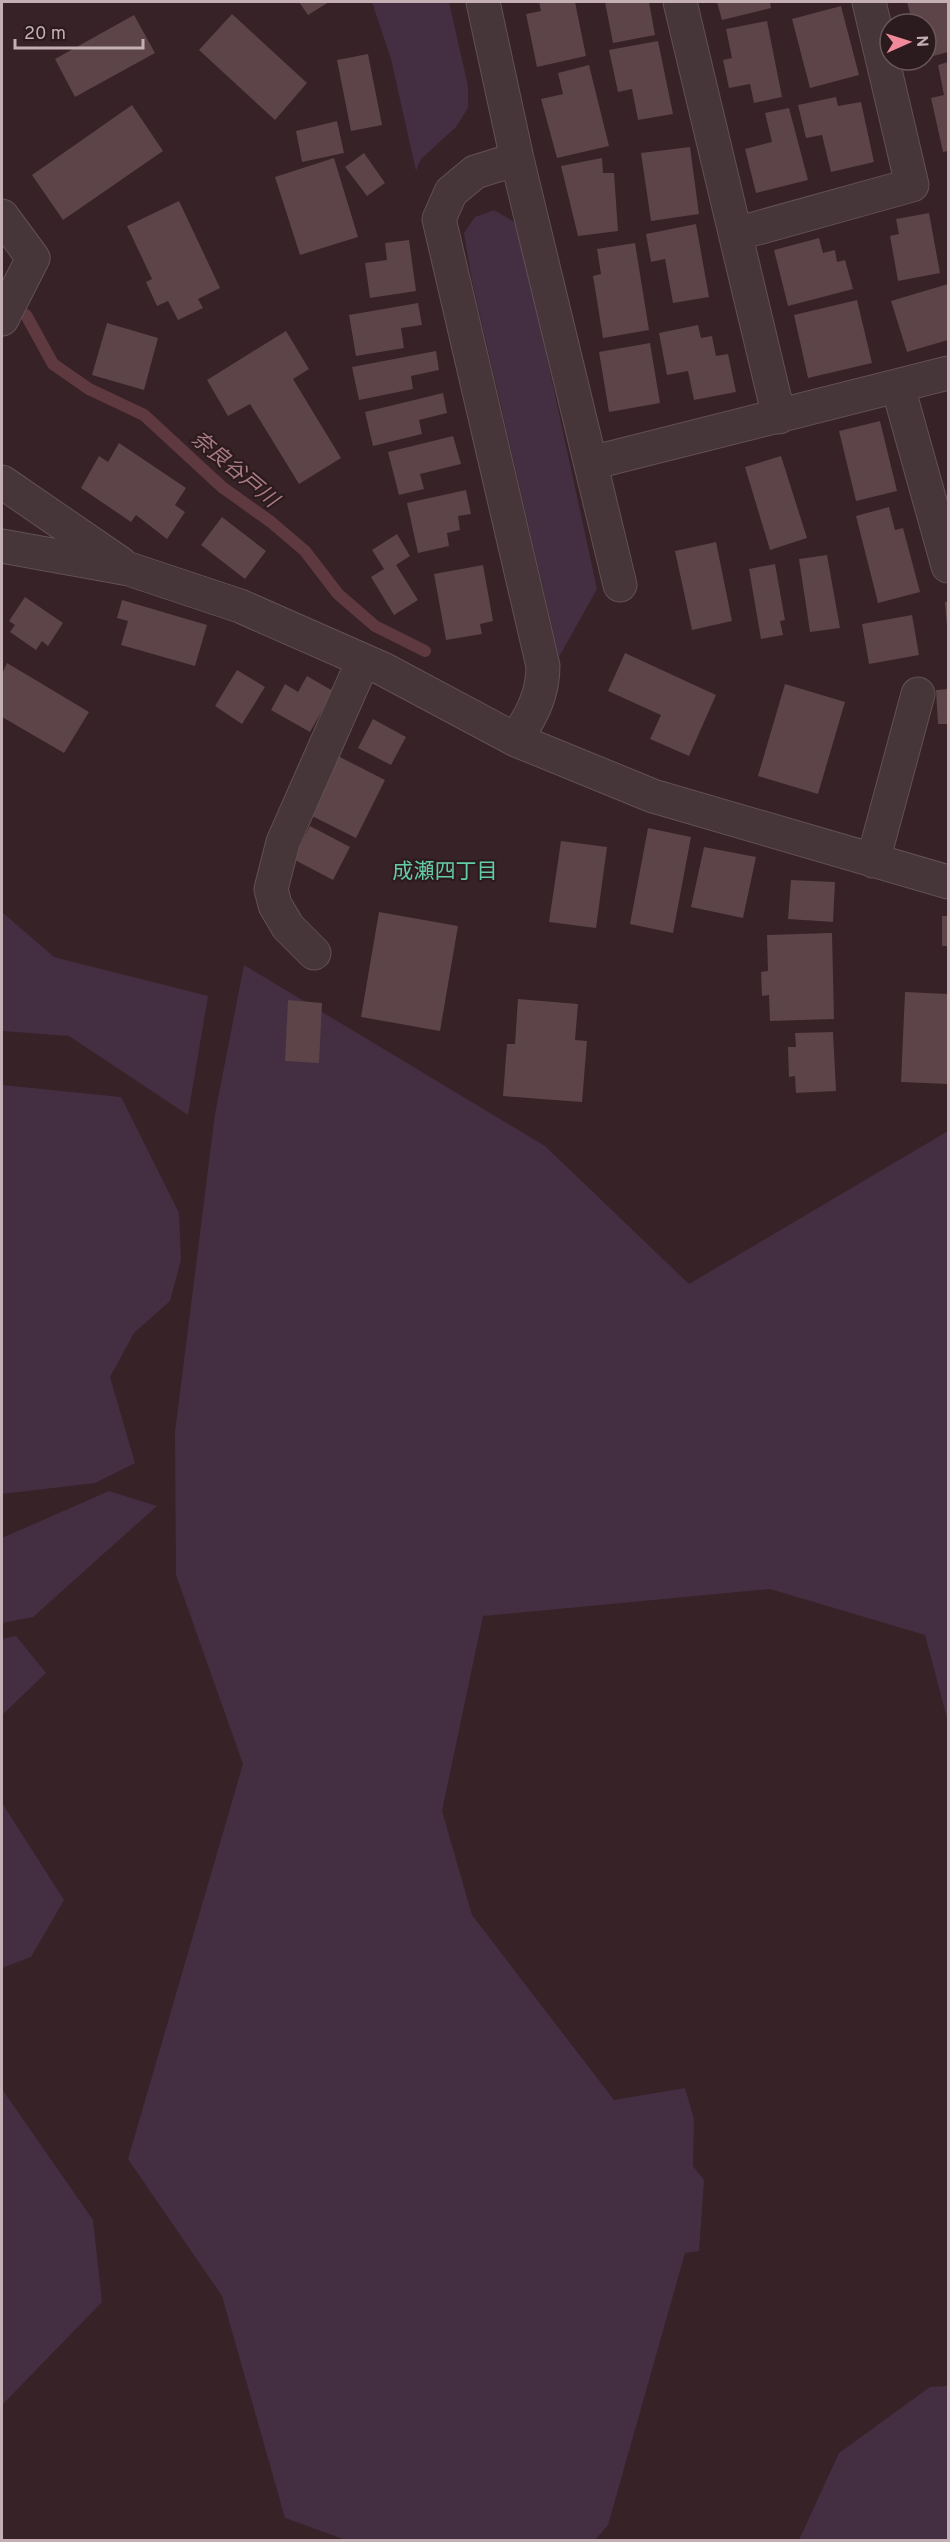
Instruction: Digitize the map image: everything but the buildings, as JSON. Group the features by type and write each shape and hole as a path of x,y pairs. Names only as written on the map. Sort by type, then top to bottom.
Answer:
{"street":[{"path":"483,2 517,159 620,585"},
{"path":"680,2 779,417"},
{"path":"736,234 912,185 869,2"},
{"path":"516,740 537,705 543,685 543,666 439,219 450,192 475,172 517,159"},
{"path":"2,216 33,258 2,319"},
{"path":"591,463 948,373"},
{"path":"898,387 948,566"},
{"path":"2,482 129,569"},
{"path":"2,546 129,569 240,606 363,661 516,740 653,796 948,882"},
{"path":"314,953 288,927 275,905 272,889 283,842 363,661"},
{"path":"873,861 918,694"}],"shaded area":[{"path":"372,2 449,2 468,86 468,108 456,127 421,159 416,171 391,59"},
{"path":"494,210 518,224 597,589 559,657 472,281 464,233 475,217"},
{"path":"2,912 54,957 208,996 188,1115 69,1036 2,1031"},
{"path":"244,965 545,1146 689,1284 948,1131 948,1722 925,1635 770,1589 483,1616 442,1811 472,1915 614,2100 685,2088 694,2119 693,2166 704,2180 699,2251 685,2253 608,2525 595,2540 346,2540 285,2518 222,2296 128,2159 243,1764 176,1575 175,1432 215,1114"},
{"path":"2,1085 121,1097 179,1213 181,1260 170,1301 134,1333 110,1377 135,1463 95,1483 2,1494"},
{"path":"109,1491 157,1506 33,1617 2,1623 2,1538"},
{"path":"16,1636 46,1673 2,1715 2,1639"},
{"path":"2,1803 64,1900 31,1957 2,1968"},
{"path":"2,2089 93,2220 102,2302 2,2405"},
{"path":"948,2386 948,2540 799,2540 839,2453 930,2387"}],"waterway":[{"name":"奈良谷戸川","path":"26,315 53,364 89,389 144,415 222,487 271,522 305,551 338,594 375,626 425,651"}],"district":[{"name":"成瀬四丁目","path":"445,871"}]}
